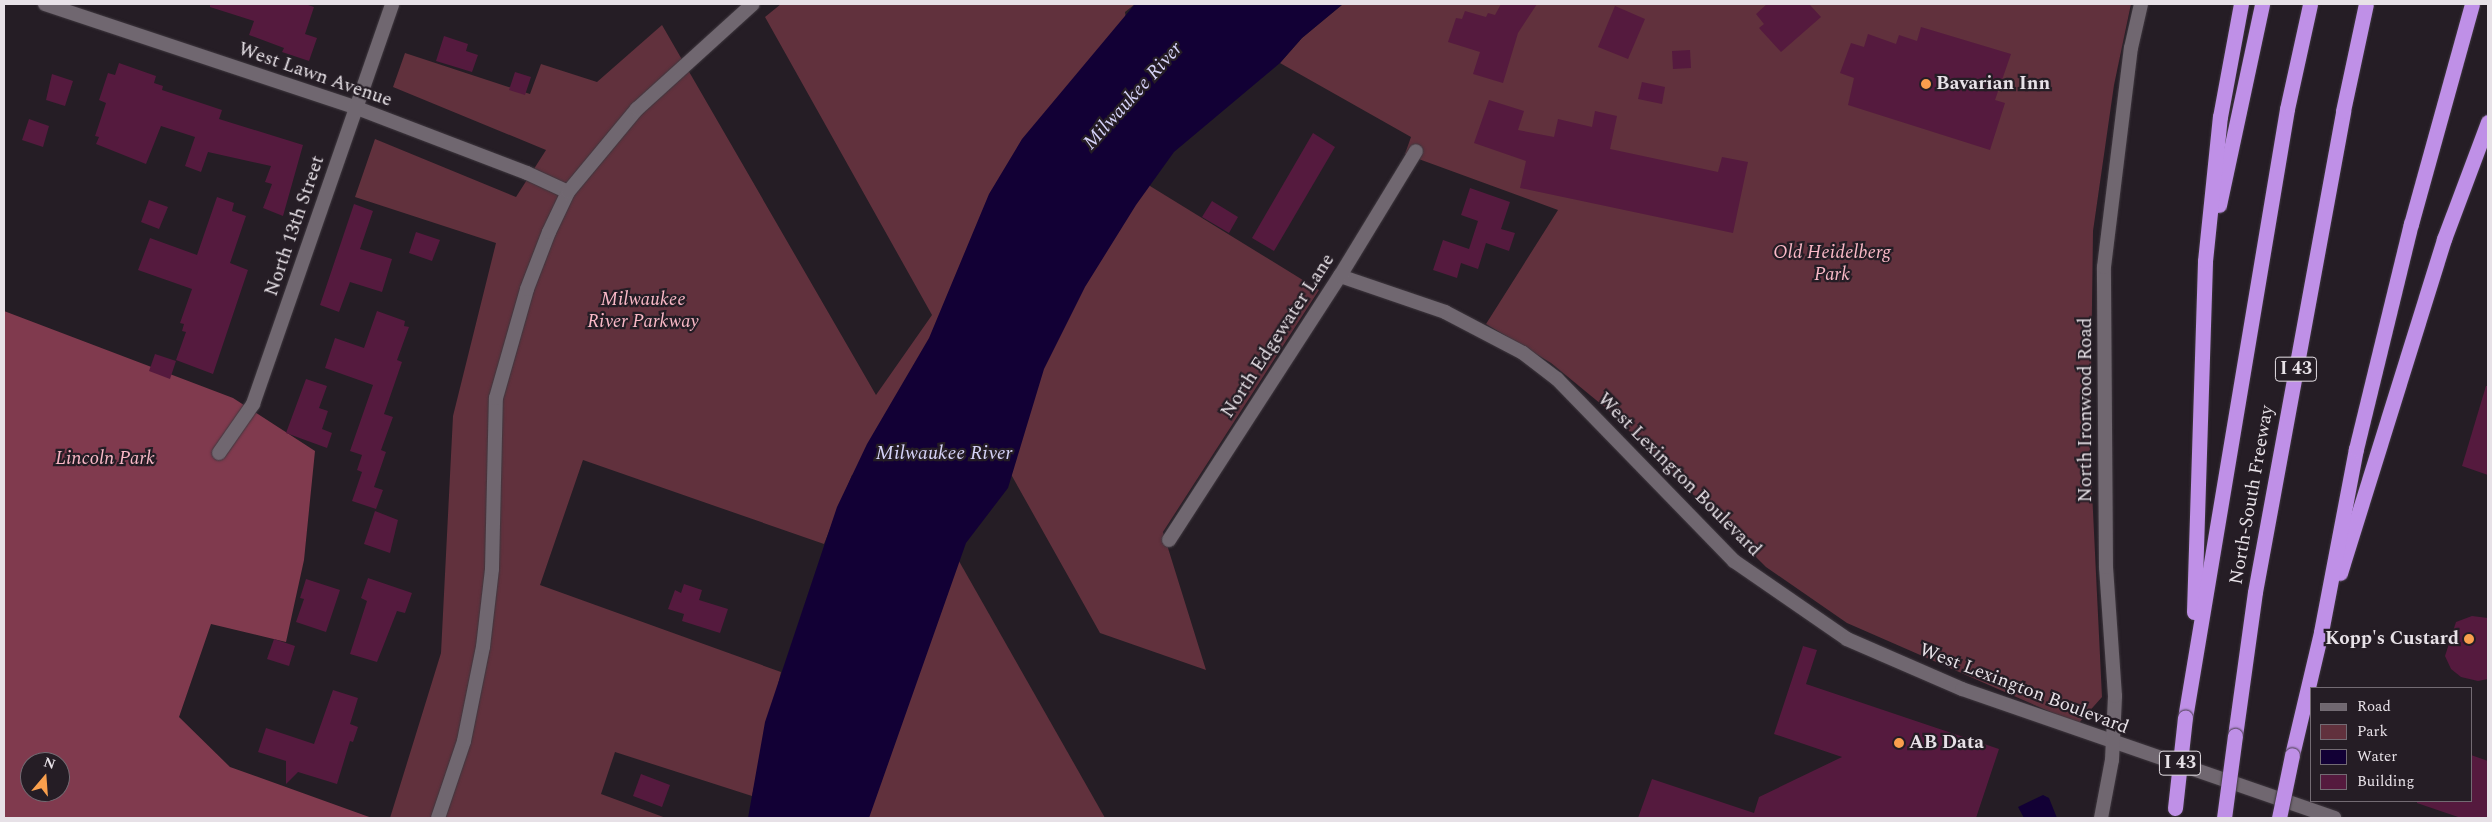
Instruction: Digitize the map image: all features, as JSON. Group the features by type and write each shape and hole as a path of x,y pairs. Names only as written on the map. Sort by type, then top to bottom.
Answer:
{"highway":[{"path":"2192,668 2204,261 2220,117 2241,4"},
{"path":"2204,261 2236,136 2262,4"},
{"name":"North-South Freeway","path":"2174,813 2192,668 2286,109 2310,4"},
{"name":"North-South Freeway","path":"2224,818 2255,592 2341,120 2366,4"},
{"path":"2279,818 2321,632 2363,421 2411,224 2472,4"},
{"path":"2321,632 2444,239 2488,122"}],"street":[{"name":"West Lawn Avenue","path":"45,4 357,108 527,173 568,192"},
{"name":"North 13th Street","path":"219,453 253,404 392,4"},
{"path":"438,818 464,742 483,647 492,569 496,398 527,290 568,192 636,109 753,4"},
{"name":"North Ironwood Road","path":"2101,818 2113,744 2115,696 2106,567 2104,267 2131,48 2142,4"},
{"name":"North Edgewater Lane","path":"1169,540 1340,276 1416,151"},
{"name":"West Lexington Boulevard","path":"1340,276 1445,312 1523,354 1558,379 1734,561 1847,639 1962,689 2113,744 2334,818"}],"green space":[{"name":"Milwaukee River Parkway","path":"781,4 1135,4 1125,12 1150,186 1319,290 1163,532 1206,670 1100,633 1003,460 852,475 824,544 583,460 540,585 781,672 752,796 615,752 601,794 666,818 390,818 441,653 453,416 496,243 355,197 375,139 516,197 546,150 393,87 405,53 530,94 541,64 597,82 662,25 876,395 932,315 765,17"},
{"name":"Old Heidelberg Park","path":"1343,4 2131,4 2114,85 2093,231 2090,450 2102,697 2078,724 1847,623 1766,567 1607,409 1551,363 1486,324 1558,210 1405,154 1411,137 1280,63 1302,38"},
{"name":"Lincoln Park","path":"4,311 233,398 315,451 304,560 286,642 211,624 179,717 230,767 372,818 4,818"},
{"path":"947,540 1105,818 791,818"}],"water":[{"name":"Milwaukee River","path":"1135,4 1343,4 1302,38 1280,63 1174,152 1136,205 1085,287 1044,369 1008,488 966,543 869,818 748,818 765,722 837,507 867,444 929,338 989,194 1022,139"},
{"path":"2043,795 2049,798 2057,818 2024,818 2018,807"}],"building":[{"path":"210,4 305,4 314,7 305,34 317,38 309,61 282,52 284,48 249,35 254,21 210,7"},
{"path":"1501,4 1537,4 1518,33 1503,83 1473,74 1480,52 1448,42 1456,18 1462,19 1465,11 1486,17 1488,13 1495,15"},
{"path":"1767,4 1809,4 1821,17 1781,52 1759,28 1764,24 1756,14"},
{"path":"1615,6 1645,19 1628,59 1598,47"},
{"name":"Bavarian Inn","path":"1921,27 2011,54 1995,100 2005,103 1990,150 1848,105 1854,78 1840,73 1851,43 1864,47 1868,34 1896,44 1899,35 1917,41"},
{"path":"444,36 468,44 466,51 478,55 472,72 436,61"},
{"path":"1690,50 1691,68 1673,69 1672,51"},
{"path":"119,63 156,76 154,83 163,86 162,90 222,110 219,119 303,145 283,216 263,208 272,184 265,182 271,166 208,152 201,172 185,166 195,137 161,126 146,164 96,144 99,137 95,136 106,103 99,100 108,73 115,75"},
{"path":"515,72 531,77 525,95 509,90"},
{"path":"52,74 73,81 65,106 46,100"},
{"path":"1642,82 1665,87 1662,104 1638,99"},
{"path":"1489,100 1524,111 1518,130 1554,137 1558,119 1592,127 1595,111 1617,116 1610,149 1718,172 1722,157 1748,162 1733,233 1520,188 1526,161 1474,143"},
{"path":"29,119 49,126 43,147 22,140"},
{"path":"1313,133 1335,147 1274,251 1252,238"},
{"path":"1470,188 1510,202 1501,229 1515,233 1509,251 1486,243 1478,269 1461,263 1457,278 1433,270 1443,240 1469,249 1478,221 1461,215"},
{"path":"217,197 234,203 232,211 246,216 230,263 248,270 213,374 176,360 186,332 182,331 184,324 180,323 192,289 138,270 150,238 197,255"},
{"path":"149,200 168,207 159,229 141,222"},
{"path":"1212,201 1238,217 1229,233 1202,217"},
{"path":"354,204 373,211 360,249 392,259 382,292 350,282 339,312 320,305"},
{"path":"416,232 440,240 432,261 409,253"},
{"path":"377,311 405,321 404,326 409,327 397,360 402,362 384,414 393,417 381,450 386,452 374,487 383,490 376,509 352,501 362,472 357,470 362,455 350,451 373,385 325,368 335,338 364,348"},
{"path":"155,354 176,361 170,379 149,371"},
{"path":"306,379 327,386 319,408 328,411 322,429 332,433 327,448 286,433"},
{"path":"2486,386 2488,386 2488,475 2462,466"},
{"path":"375,511 398,520 390,553 364,544"},
{"path":"368,578 412,593 405,613 397,611 377,662 350,654 367,601 361,598"},
{"path":"306,579 340,590 326,632 296,622 304,599 300,598"},
{"path":"684,584 702,590 699,600 728,609 720,633 682,621 684,614 668,609 675,590 681,593"},
{"name":"Kopp's Custard","path":"2472,616 2488,618 2488,679 2478,681 2461,677 2451,669 2445,656 2456,622"},
{"path":"274,639 295,646 289,666 267,659"},
{"name":"AB Data","path":"1803,646 1817,650 1806,684 1999,749 1976,818 1638,818 1652,779 1754,813 1759,797 1842,757 1774,734"},
{"path":"333,690 358,698 350,724 358,727 353,742 350,741 337,784 298,772 286,784 286,761 258,752 266,728 314,744"},
{"path":"2472,755 2488,761 2488,818 2461,818 2417,803 2472,802"},
{"path":"641,774 670,785 662,807 633,796"}],"place":[{"name":"Bavarian Inn","path":"1926,84"},
{"name":"Kopp's Custard","path":"2469,639"},
{"name":"AB Data","path":"1899,743"}]}
